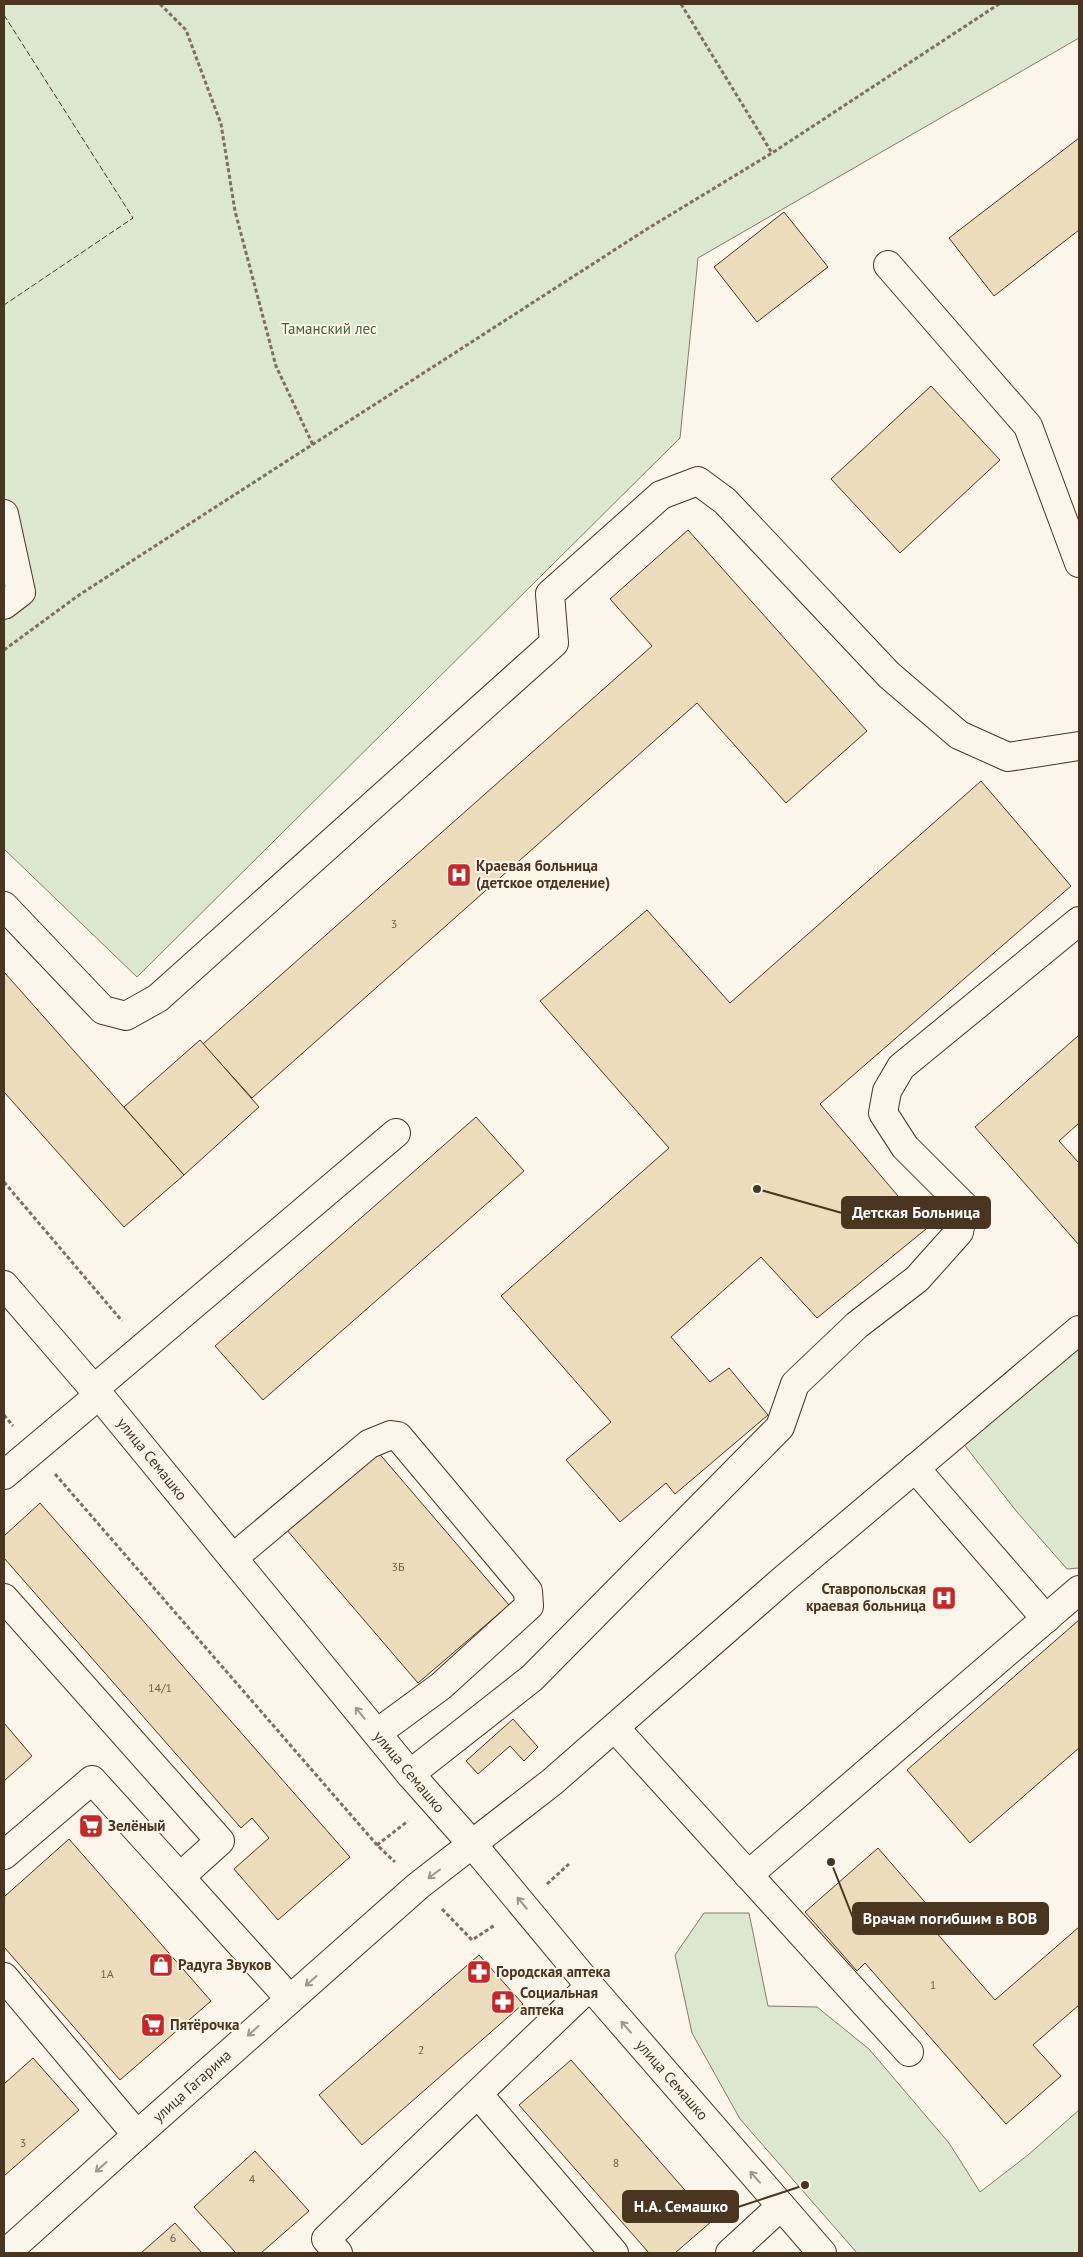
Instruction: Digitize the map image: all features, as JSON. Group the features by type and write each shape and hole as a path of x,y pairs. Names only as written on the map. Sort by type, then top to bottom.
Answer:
{"street":[{"path":"888,265 1028,426 1079,563"},
{"path":"4,906 103,1010 126,1016 158,998 554,643 550,594 661,494 698,481 725,501 889,675 959,734 1008,757 1079,746"},
{"path":"4,514 21,592 4,605"},
{"path":"410,1774 532,1678 780,1427 795,1384 857,1325 917,1279 959,1232 964,1206 904,1147 883,1113 887,1092 901,1067 1079,921"},
{"path":"4,1474 96,1392 144,1346 396,1133"},
{"name":"улица Семашко","path":"4,1285 96,1392 410,1774 524,1905 590,1986 822,2253"},
{"name":"улица Гагарина","path":"8,2245 137,2135 418,1886 473,1845 615,1728 777,1585 1079,1330"},
{"path":"233,1558 369,1444 391,1435 398,1436 528,1591 529,1606 442,1686 376,1733"},
{"path":"915,1468 1046,1619"},
{"path":"748,1875 1079,1590"},
{"path":"4,1598 220,1841 180,1877"},
{"path":"615,1728 909,2052"},
{"path":"4,1855 92,1780 290,1999"},
{"path":"4,1977 137,2135"},
{"path":"338,2253 326,2239 590,1986"},
{"path":"478,2094 614,2253"},
{"path":"730,2253 781,2206"}],"path":[{"path":"160,4 186,30 221,124 235,210 276,366 313,445"},
{"path":"681,4 772,153"},
{"path":"4,650 79,595 647,230 772,153 999,4"},
{"path":"4,1182 144,1346"},
{"path":"4,1415 377,1845 472,1940 524,1905 569,1864"}],"green space":[{"name":"Таманский лес","path":"4,4 1079,4 1079,38 698,258 680,438 137,977 4,849"},
{"path":"1079,1343 1079,1568 1067,1569 1017,1512 962,1442"},
{"path":"704,1913 749,1913 768,2006 817,2007 869,2049 949,2143 980,2192 1028,2155 1079,2110 1079,2253 857,2253 740,2119 692,2033 675,1955"}],"building":[{"path":"1079,138 1079,230 994,296 949,238"},
{"path":"784,212 828,267 757,322 714,267"},
{"path":"931,386 1000,460 900,553 831,479"},
{"path":"688,530 867,731 786,803 697,703 252,1098 203,1044 652,646 610,599"},
{"path":"981,781 1071,886 820,1104 926,1229 817,1318 761,1257 671,1337 710,1382 729,1368 768,1415 675,1494 666,1483 620,1522 566,1460 611,1422 501,1296 669,1148 540,1001 647,910 730,1003"},
{"path":"4,972 184,1175 124,1227 4,1092"},
{"path":"1079,1035 1079,1123 1059,1141 1079,1163 1079,1245 975,1127"},
{"path":"200,1040 259,1107 184,1175 124,1107"},
{"path":"476,1117 524,1171 263,1400 215,1346"},
{"path":"377,1451 509,1605 418,1683 286,1529"},
{"path":"40,1503 350,1857 278,1920 234,1869 269,1838 252,1818 241,1828 4,1558 4,1536"},
{"path":"1079,1620 1079,1748 970,1843 907,1770"},
{"path":"513,1719 538,1747 524,1761 510,1746 478,1774 466,1761"},
{"path":"4,1723 32,1756 4,1781"},
{"path":"69,1839 211,2001 120,2080 4,1947 4,1897"},
{"path":"878,1848 930,1908 921,1915 995,2000 1079,1927 1079,2005 1033,2045 1061,2076 1006,2124 865,1963 857,1971 805,1912"},
{"path":"479,1955 523,2004 362,2145 319,2095"},
{"path":"33,2058 79,2110 4,2176 4,2084"},
{"path":"571,2060 712,2221 675,2253 649,2253 519,2105"},
{"path":"255,2151 309,2211 261,2253 236,2253 194,2207"},
{"path":"175,2223 202,2253 141,2253"}],"fence":[{"path":"4,15 133,218 4,305"}],"place":[{"name":"Краевая больница (детское отделение)","path":"459,875"},
{"name":"Детская Больница","path":"757,1189"},
{"name":"Ставропольская краевая больница","path":"944,1598"},
{"name":"Зелёный","path":"91,1826"},
{"name":"Врачам погибшим в ВОВ","path":"831,1862"},
{"name":"Радуга Звуков","path":"161,1965"},
{"name":"Городская аптека","path":"479,1972"},
{"name":"Социальная аптека","path":"503,2002"},
{"name":"Пятёрочка","path":"153,2025"},
{"name":"Н.А. Семашко","path":"805,2185"}]}
